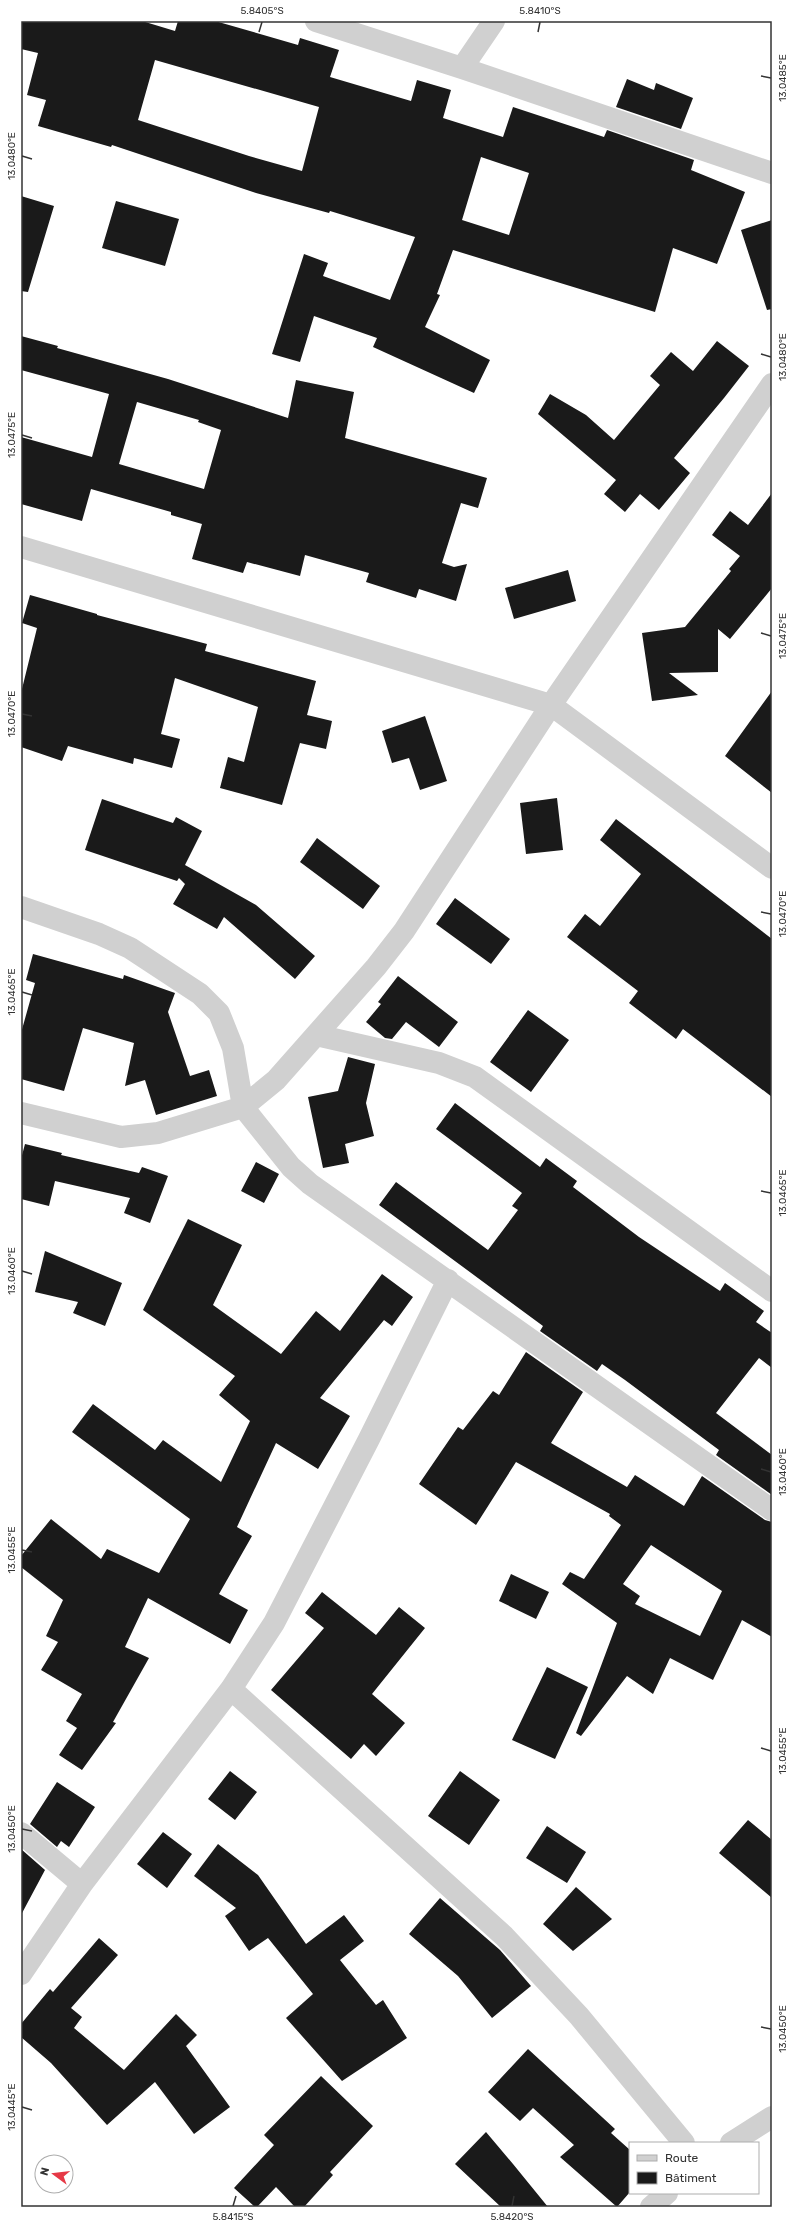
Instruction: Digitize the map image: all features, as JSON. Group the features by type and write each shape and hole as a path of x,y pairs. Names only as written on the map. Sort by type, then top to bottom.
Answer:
{"street":[{"path":"316,21 462,68 772,173"},
{"path":"462,68 494,21"},
{"path":"21,1113 121,1136 158,1133 243,1108 276,1080 376,967 404,931 551,705 772,384"},
{"path":"21,547 551,705 772,868"},
{"path":"21,908 99,934 130,948 200,994 219,1013 233,1048 243,1108 291,1167 310,1184 772,1510"},
{"path":"316,1035 439,1063 474,1078 772,1291"},
{"path":"21,1974 82,1884 231,1689 274,1623 369,1439 448,1280"},
{"path":"231,1689 504,1936 579,2016 683,2142"},
{"path":"21,1833 82,1884"},
{"path":"733,2142 772,2117"},
{"path":"651,2207 666,2194"}],"building":[{"path":"21,21 142,21 175,31 178,21 215,21 298,45 300,38 339,50 330,77 411,101 417,80 451,90 443,118 503,137 513,107 604,137 607,130 694,160 691,170 745,192 717,264 673,248 655,312 453,250 437,294 440,295 425,327 490,360 474,393 373,347 377,338 314,316 300,362 272,354 304,254 328,263 323,276 390,300 415,237 330,211 329,213 256,193 112,145 111,147 38,126 46,100 27,95 38,53 21,49","holes":["155,60 319,107 302,171 249,156 138,120","481,157 529,173 509,235 462,220"]},
{"path":"627,79 654,90 656,83 693,98 681,129 616,107"},
{"path":"21,196 54,206 28,292 21,291"},
{"path":"116,201 179,219 165,266 102,248"},
{"path":"772,220 772,309 767,310 741,230"},
{"path":"21,336 58,346 57,348 168,379 288,418 296,380 354,392 345,438 487,478 478,508 461,503 442,563 454,567 467,564 456,601 419,589 416,598 366,582 369,573 305,555 300,576 247,562 243,573 192,559 202,524 171,515 171,512 91,489 82,521 21,504 21,437 92,457 109,394 21,370","holes":["137,402 199,420 198,422 221,430 204,489 119,464"]},
{"path":"717,341 749,366 674,458 690,473 659,510 640,494 625,512 604,494 616,480 538,414 550,394 586,415 614,440 660,385 650,376 671,352 693,371"},
{"path":"772,493 772,588 730,639 718,629 718,672 669,673 698,695 652,701 642,633 685,627 731,571 729,569 740,556 712,535 730,511 748,525"},
{"path":"568,570 576,601 514,619 505,588"},
{"path":"30,595 97,615 207,644 205,651 316,681 307,715 332,721 326,749 300,743 282,805 220,788 228,757 244,762 258,707 175,678 161,734 180,739 172,768 134,758 133,764 68,746 62,761 21,747 21,693 37,628 22,623"},
{"path":"772,691 772,793 725,756"},
{"path":"425,716 447,781 420,790 409,758 392,763 382,731"},
{"path":"557,798 563,850 526,854 520,803"},
{"path":"102,799 173,823 176,817 202,831 185,865 256,905 315,956 295,979 224,917 217,929 173,904 185,884 179,878 177,881 85,850"},
{"path":"616,819 772,939 772,1097 683,1029 676,1039 629,1003 638,991 567,937 585,914 600,926 641,874 600,840"},
{"path":"317,838 380,886 363,909 300,862"},
{"path":"455,898 510,939 491,964 436,924"},
{"path":"33,954 123,979 124,975 175,993 168,1012 190,1076 209,1070 217,1096 156,1115 145,1080 125,1086 134,1043 83,1028 64,1091 21,1079 21,1033 35,983 26,980"},
{"path":"398,976 458,1022 439,1047 406,1022 392,1039 385,1038 366,1022 381,1004 378,1002"},
{"path":"528,1010 569,1040 531,1092 490,1062"},
{"path":"348,1057 375,1064 366,1103 374,1136 345,1144 349,1163 323,1168 308,1097 338,1091"},
{"path":"455,1103 540,1167 546,1158 577,1181 573,1187 639,1237 720,1291 725,1283 764,1311 756,1322 772,1333 772,1368 759,1358 716,1413 772,1455 772,1495 716,1455 719,1450 625,1380 602,1364 597,1371 540,1331 543,1326 379,1205 396,1182 488,1250 518,1210 512,1206 522,1193 436,1129"},
{"path":"25,1144 62,1153 61,1155 139,1173 142,1167 168,1176 150,1223 124,1213 130,1198 55,1181 49,1206 21,1199 21,1159"},
{"path":"256,1162 279,1174 264,1203 241,1191"},
{"path":"188,1219 242,1245 213,1305 281,1354 316,1311 340,1331 382,1274 413,1297 392,1326 384,1320 320,1398 350,1416 318,1469 276,1443 237,1527 252,1536 219,1594 248,1610 230,1644 148,1598 125,1647 149,1658 113,1722 116,1723 82,1770 59,1755 77,1728 66,1721 82,1694 41,1670 58,1642 46,1636 63,1600 21,1567 21,1556 51,1519 101,1559 107,1549 159,1573 190,1519 72,1432 93,1404 155,1450 163,1440 221,1482 250,1421 219,1395 235,1376 143,1310"},
{"path":"45,1251 122,1283 105,1326 73,1313 78,1302 35,1292"},
{"path":"526,1352 583,1392 551,1443 627,1487 635,1475 684,1506 702,1476 765,1520 772,1522 772,1637 742,1620 713,1680 670,1658 653,1694 627,1676 581,1736 576,1733 617,1623 562,1584 570,1572 584,1579 621,1525 609,1516 610,1514 516,1462 476,1525 419,1484 458,1427 463,1430 493,1391 499,1395","holes":["651,1545 722,1591 700,1636 635,1604 640,1596 623,1584"]},
{"path":"511,1574 549,1592 536,1619 499,1601"},
{"path":"322,1592 376,1635 399,1607 425,1628 372,1694 405,1723 376,1756 364,1744 351,1759 271,1690 324,1628 305,1613"},
{"path":"547,1667 588,1687 555,1759 512,1740"},
{"path":"230,1771 257,1792 235,1820 208,1799"},
{"path":"460,1771 500,1800 469,1845 428,1816"},
{"path":"57,1782 95,1807 69,1847 61,1841 57,1847 30,1824"},
{"path":"748,1820 772,1840 772,1898 719,1853"},
{"path":"547,1826 586,1852 567,1883 526,1858"},
{"path":"163,1832 192,1854 167,1888 137,1864"},
{"path":"218,1844 258,1875 306,1944 344,1915 364,1941 340,1960 376,2005 383,2000 407,2038 342,2081 286,2018 313,1994 268,1938 249,1951 225,1916 236,1908 194,1876"},
{"path":"21,1849 45,1870 21,1915"},
{"path":"576,1887 612,1919 573,1951 543,1924"},
{"path":"440,1898 500,1950 531,1986 492,2018 458,1976 409,1934"},
{"path":"99,1938 118,1955 71,2008 82,2017 74,2028 124,2070 176,2014 197,2035 186,2046 230,2107 194,2134 155,2082 107,2125 51,2063 21,2037 21,2024 50,1989 53,1992"},
{"path":"528,2049 615,2129 611,2133 629,2149 629,2193 617,2207 560,2157 574,2145 533,2108 520,2121 488,2092"},
{"path":"321,2076 373,2126 330,2172 333,2175 304,2207 295,2207 276,2187 257,2207 255,2207 234,2188 274,2145 264,2135"},
{"path":"486,2132 548,2207 501,2207 455,2164"}]}
